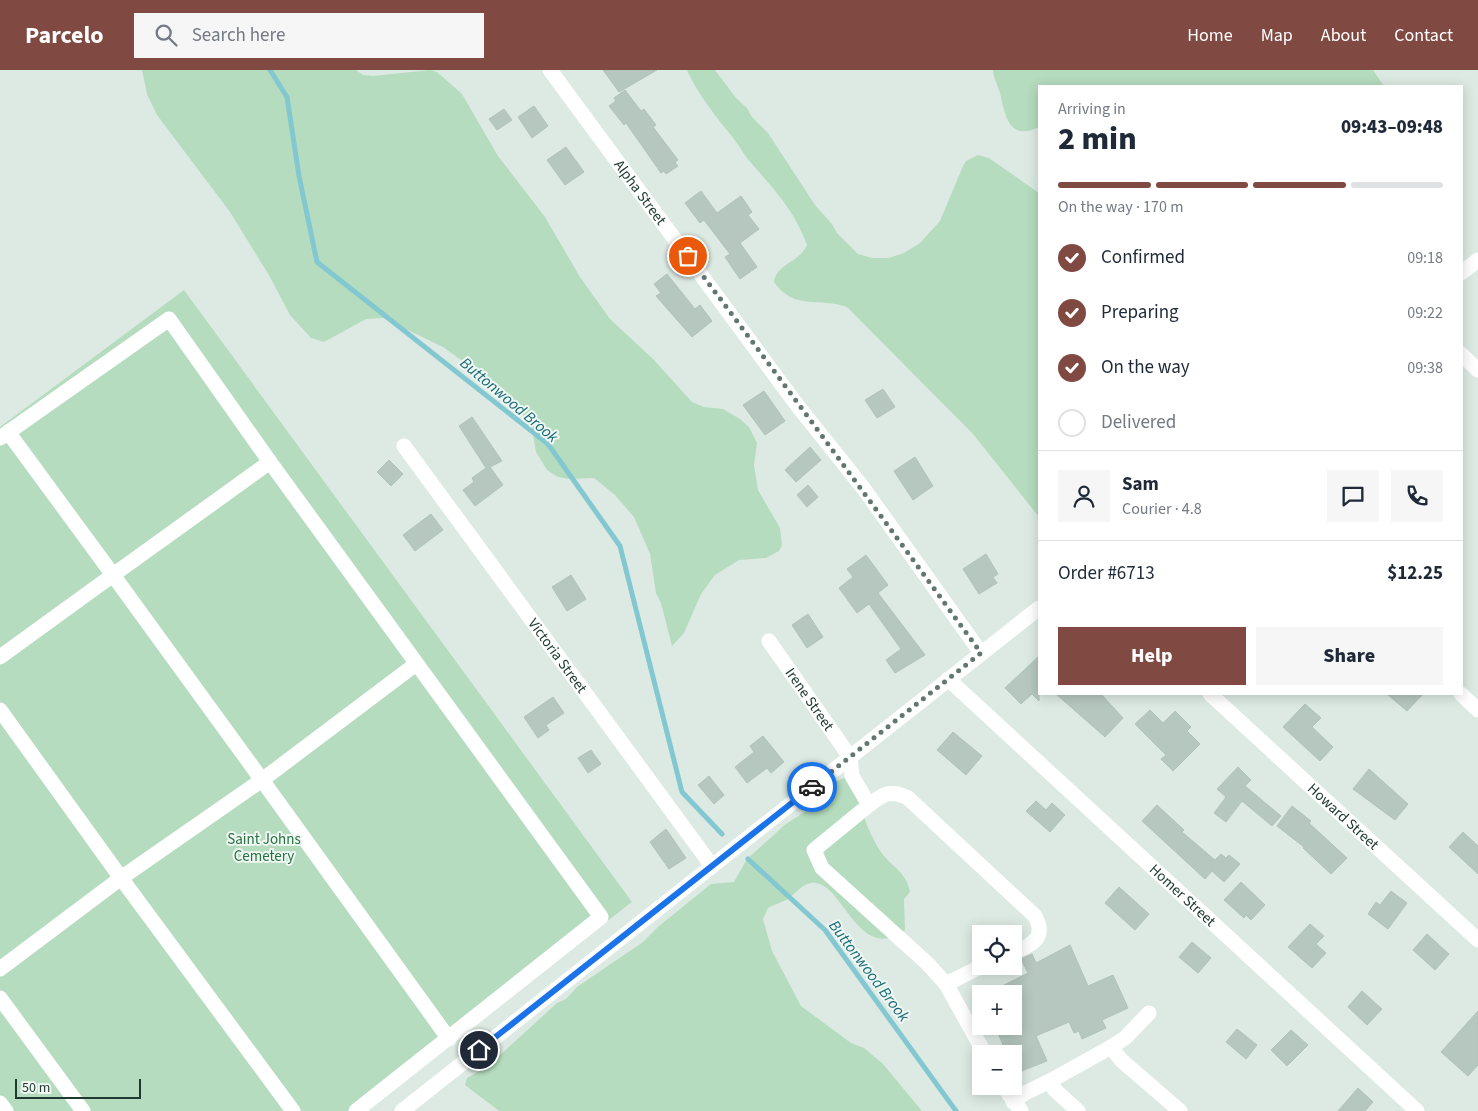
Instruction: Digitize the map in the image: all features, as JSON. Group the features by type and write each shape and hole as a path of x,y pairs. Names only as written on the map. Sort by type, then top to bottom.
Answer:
{"street":[{"name":"Alpha Street","path":"550,70 797,405 864,489 981,653"},
{"path":"1463,271 1478,260"},
{"path":"449,1039 113,576 4,435 169,319 416,664 618,940"},
{"path":"1463,356 1478,370"},
{"name":"Victoria Street","path":"404,446 712,866"},
{"path":"0,657 270,462"},
{"path":"402,1111 1038,609"},
{"name":"Irene Street","path":"769,641 850,757"},
{"path":"0,969 122,878 262,780 416,664"},
{"name":"Homer Street","path":"948,679 1417,1111"},
{"name":"Howard Street","path":"1211,695 1478,940"},
{"path":"1461,695 1478,710"},
{"path":"0,710 293,1111"},
{"path":"850,757 852,776 869,805"},
{"path":"980,1045 946,984 928,964 822,868 814,850 883,794 899,793 908,798 1035,916 1039,924 1036,940 1022,948"},
{"path":"356,1111 601,918"},
{"path":"946,984 972,971"},
{"path":"0,998 83,1111"},
{"path":"1009,1095 1017,1106 1025,1093 1111,1048 1125,1038 1149,1013"},
{"path":"1111,1048 1120,1060 1180,1111"},
{"path":"1050,1081 1055,1090 1078,1111"},
{"path":"0,1103 6,1111"}],"green space":[{"path":"142,70 356,70 363,75 373,76 430,70 437,72 462,94 498,156 545,217 580,277 610,319 653,359 692,402 704,407 723,409 749,427 757,443 754,465 758,490 780,528 782,545 779,551 766,558 739,560 715,575 701,594 684,633 672,646 661,603 656,593 650,554 634,517 615,495 594,478 569,479 558,477 547,470 536,452 533,434 518,405 478,372 443,347 383,318 366,319 324,342 311,338 290,315 270,277 230,212 157,115 147,94"},
{"path":"687,70 715,70 736,98 768,133 815,205 832,224 837,233 858,254 872,258 889,258 904,253 920,243 940,221 966,161 978,155 989,158 1038,192 1038,516 973,434 847,307 837,304 808,302 790,297 774,282 779,271 804,251 807,245 788,209 747,158 708,106"},
{"path":"993,70 1373,70 1383,85 1038,85 1038,127 1029,131 1021,131 1015,129 1010,124"},
{"name":"Saint Johns Cemetery","path":"184,290 632,902 361,1111 0,1111 0,427"},
{"path":"855,773 862,810 870,832 888,861 903,876 910,892 904,899 905,930 888,938 874,937 862,929 832,893 822,885 811,883 801,887 787,899 768,908 763,919 772,951 801,1006 851,1043 864,1048 883,1064 922,1111 499,1111 465,1085 467,1078 488,1066 557,1003 566,999 577,987 643,942 659,926 711,884 734,882 747,859 786,824 806,811 835,782"}],"building":[{"path":"603,70 657,70 619,92"},
{"path":"625,90 641,111 644,109 656,125 653,127 678,160 675,162 678,166 666,174 664,171 661,173 626,123 624,125 609,106 616,101 614,98"},
{"path":"534,106 548,126 532,138 518,117"},
{"path":"504,109 512,120 497,130 489,119"},
{"path":"566,147 584,172 565,185 547,160"},
{"path":"701,191 717,213 741,196 752,212 748,215 759,229 740,243 757,267 740,279 725,257 730,254 704,220 700,223 685,203"},
{"path":"667,274 695,309 700,305 712,321 692,337 656,296 661,293 654,284"},
{"path":"883,389 895,407 877,418 865,400"},
{"path":"764,391 785,421 765,435 743,405"},
{"path":"472,417 502,461 490,467 503,485 475,506 463,490 474,482 472,478 486,468 459,426"},
{"path":"810,447 821,460 796,482 785,470"},
{"path":"915,457 933,486 913,500 894,471"},
{"path":"389,460 403,474 391,486 377,472"},
{"path":"808,485 818,497 807,507 797,495"},
{"path":"431,514 443,530 415,551 403,535"},
{"path":"986,554 998,574 993,577 997,583 979,594 963,569"},
{"path":"866,555 888,585 878,593 925,655 895,673 886,660 901,649 869,604 857,613 839,588 853,577 847,569"},
{"path":"571,575 586,599 567,611 552,587"},
{"path":"808,614 823,637 807,648 792,625"},
{"path":"1038,657 1039,701 1032,694 1021,704 1005,688"},
{"path":"1057,695 1102,695 1123,718 1105,737"},
{"path":"1388,695 1422,695 1407,711"},
{"path":"553,697 564,713 546,725 549,730 538,738 524,717"},
{"path":"1305,704 1321,718 1312,727 1333,747 1320,761 1283,727"},
{"path":"1150,710 1163,723 1175,711 1191,727 1187,731 1200,744 1173,771 1161,759 1166,755 1135,724"},
{"path":"953,732 982,756 966,775 937,750"},
{"path":"763,736 784,762 771,773 767,768 747,783 735,767 754,752 750,746"},
{"path":"591,750 601,764 588,773 578,758"},
{"path":"1238,767 1251,780 1245,786 1281,816 1272,826 1242,801 1226,822 1214,813 1226,797 1217,789"},
{"path":"1369,769 1408,804 1395,820 1353,789"},
{"path":"709,776 724,795 714,804 698,785"},
{"path":"1036,801 1046,810 1052,803 1065,815 1050,832 1026,811"},
{"path":"1157,805 1184,830 1182,832 1215,860 1221,854 1226,858 1229,855 1240,864 1224,882 1212,871 1205,879 1142,821"},
{"path":"1292,806 1311,821 1309,823 1347,858 1331,874 1304,847 1277,826"},
{"path":"666,829 686,858 669,869 650,842"},
{"path":"1463,832 1478,846 1478,874 1449,847"},
{"path":"1241,882 1265,905 1251,920 1246,915 1244,918 1224,900"},
{"path":"1119,887 1149,914 1135,930 1105,903"},
{"path":"1391,891 1407,903 1388,929 1368,914 1376,902 1380,905"},
{"path":"1310,924 1324,936 1316,944 1326,953 1312,968 1288,947"},
{"path":"1427,934 1449,954 1435,970 1413,950"},
{"path":"1192,942 1211,958 1198,973 1179,957"},
{"path":"1070,945 1088,986 1113,975 1128,1008 1102,1020 1106,1028 1082,1039 1079,1031 1074,1033 1069,1022 1036,1036 1047,1061 1022,1071 1022,1045 1003,1045 999,1035 1022,1035 1022,985 1004,985 1028,973 1022,959 1032,954 1036,963"},
{"path":"1362,991 1382,1009 1367,1025 1348,1007"},
{"path":"1478,1011 1478,1065 1468,1076 1441,1052"},
{"path":"1237,1029 1257,1045 1246,1059 1226,1042"},
{"path":"1291,1030 1308,1045 1287,1066 1271,1050"},
{"path":"1358,1088 1373,1102 1365,1111 1338,1111"}],"waterway":[{"name":"Buttonwood Brook","path":"270,70 287,97 299,176 317,262 548,444 620,546 682,792 722,834"},
{"name":"Buttonwood Brook","path":"748,859 825,930 956,1111"}],"way so far":[{"path":"688,256 797,405 864,489 981,653 812,787"}],"route":[{"path":"479,1050 812,787"}]}
